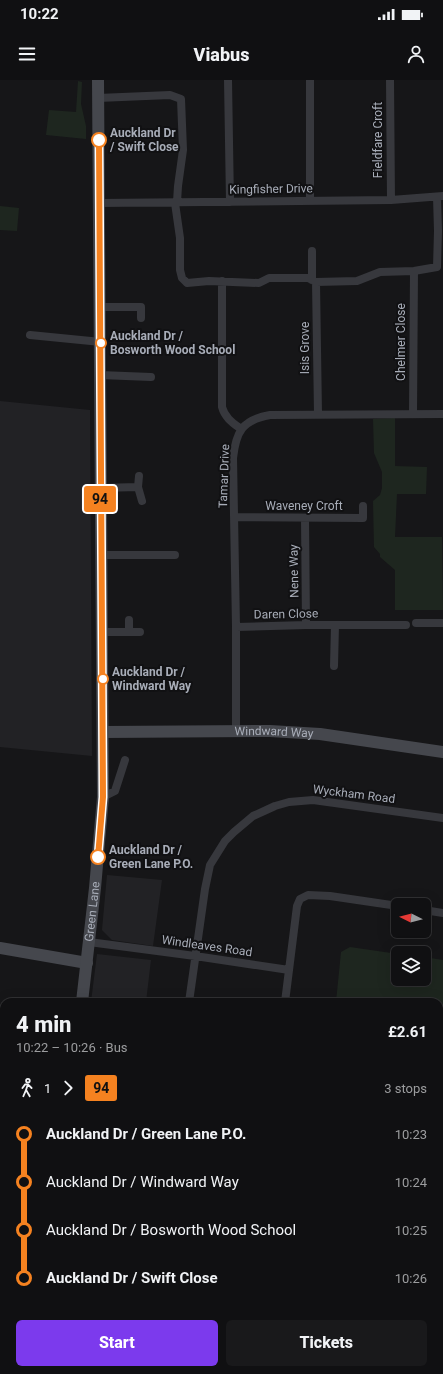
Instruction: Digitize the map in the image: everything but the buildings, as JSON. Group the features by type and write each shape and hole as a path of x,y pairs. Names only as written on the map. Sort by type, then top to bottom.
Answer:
{"street":[{"name":"Green Lane","path":"82,998 103,797 98,80"},
{"path":"228,80 230,202"},
{"path":"310,80 310,201"},
{"name":"Fieldfare Croft","path":"390,80 390,200"},
{"path":"98,98 170,95 181,99 183,150 176,202 180,238 180,270 182,278 187,283 222,281 259,284 269,278 308,278 314,281 357,281 380,272 414,271 437,267 440,197"},
{"name":"Kingfisher Drive","path":"99,203 390,200 440,197"},
{"name":"Isis Grove","path":"312,251 318,414"},
{"name":"Chelmer Close","path":"413,414 414,271"},
{"path":"222,281 222,407 223,414 241,429"},
{"path":"100,308 141,308 141,318"},
{"path":"30,335 101,342"},
{"path":"100,375 151,377"},
{"name":"Tamar Drive","path":"236,731 234,458 235,442 241,429 252,420 270,415 443,414"},
{"path":"139,476 138,488 142,501"},
{"path":"100,488 138,488"},
{"name":"Waveney Croft","path":"234,517 363,518 363,506"},
{"name":"Nene Way","path":"305,518 306,625"},
{"path":"101,555 175,555"},
{"path":"129,620 129,632"},
{"path":"416,622 443,623"},
{"name":"Daren Close","path":"334,666 335,625"},
{"name":"Daren Close","path":"236,627 406,625"},
{"path":"103,632 140,632"},
{"name":"Windward Way","path":"103,732 270,731 320,734 443,752"},
{"path":"103,797 115,791 124,760"},
{"name":"Wyckham Road","path":"190,998 205,889 210,866 225,842 234,832 253,816 288,802 313,800 443,818"},
{"path":"286,998 297,906 300,898 308,895 330,896 391,905"},
{"path":"431,911 443,913"},
{"name":"Windleaves Road","path":"89,942 289,970"},
{"path":"0,948 86,963"},
{"path":"363,1374 372,1374"}],"shaded area":[{"path":"78,81 82,82 81,104 86,126 86,139 46,135 49,110 76,112"},
{"path":"0,206 19,208 17,231 0,230"},
{"path":"0,401 90,410 92,756 0,747"},
{"path":"395,418 395,466 427,467 426,494 397,494 395,537 442,537 443,610 395,610 395,570 380,557 380,554 374,547 373,501 380,495 382,488 382,472 374,453 373,419"},
{"path":"107,875 162,880 153,946 112,940 102,930"},
{"path":"350,947 391,953 391,986 431,986 431,958 443,960 443,998 336,998 341,952"},
{"path":"97,954 151,960 146,998 92,998"}],"bus line":[{"name":"94","path":"98,857 103,797 103,632 100,513 101,342 99,140"}],"place":[{"name":"Auckland Dr / Swift Close","path":"99,140"},
{"name":"Auckland Dr / Bosworth Wood School","path":"101,343"},
{"name":"Auckland Dr / Windward Way","path":"103,679"},
{"name":"Auckland Dr / Green Lane P.O.","path":"98,857"}]}
